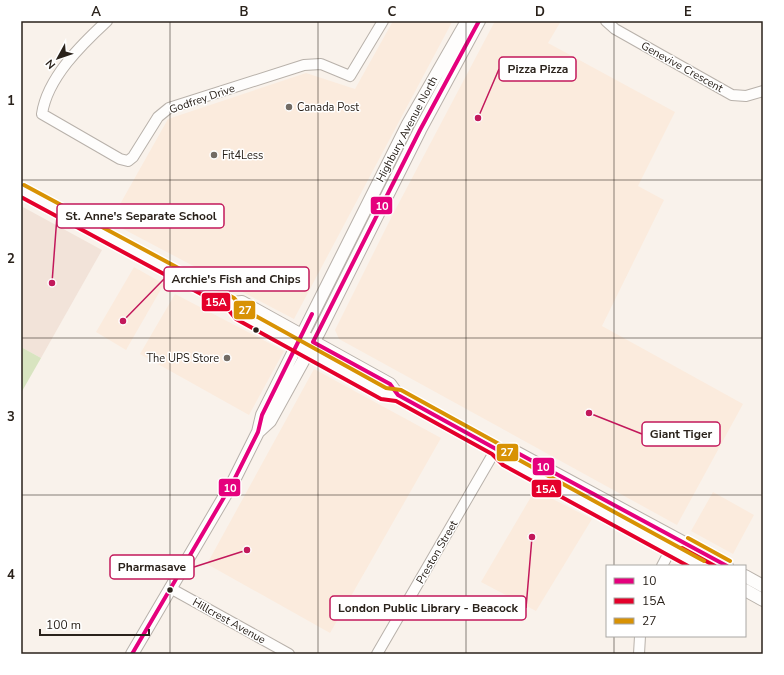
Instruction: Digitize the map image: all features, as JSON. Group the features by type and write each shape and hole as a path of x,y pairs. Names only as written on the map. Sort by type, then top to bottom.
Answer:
{"main road":[{"name":"Highbury Avenue North","path":"306,347 302,335 408,124 472,22"},
{"name":"Highbury Avenue North","path":"132,654 233,482 258,432 262,415 306,347 420,130 472,22"},
{"path":"21,190 231,304 239,314 306,347 384,394 398,395 496,449 506,460 699,565"},
{"path":"231,304 242,302 302,335"},
{"path":"496,449 512,450 725,565"},
{"path":"746,577 763,586"},
{"path":"746,591 763,600"}],"street":[{"name":"Godfrey Drive","path":"107,21 81,44 58,77 44,102 42,114 120,159 128,161 134,157 158,117 169,108 304,65 322,64 350,76 383,21"},
{"name":"Genevive Crescent","path":"606,21 615,29 732,95 746,96 763,91"},
{"name":"Preston Street","path":"377,654 496,449"},
{"path":"663,565 676,538"},
{"name":"Hillcrest Avenue","path":"170,588 289,654"},
{"path":"639,654 640,637"}],"shaded area":[{"path":"393,21 452,22 294,319 110,222 168,119 306,73 355,89"},
{"path":"495,21 561,21 548,43 675,112 638,186 664,200 602,326 743,404 677,525 339,339 335,330 392,216"},
{"path":"21,206 102,250 41,358 21,347"},
{"path":"134,267 164,284 126,350 96,332"},
{"path":"175,294 284,351 249,415 140,354"},
{"path":"314,369 441,438 330,633 207,564"},
{"path":"535,490 592,519 536,611 481,582"},
{"path":"713,492 754,515 733,554 691,531"}],"green space":[{"path":"21,347 41,358 21,393"}],"transit line":[{"name":"10","path":"479,21 420,130 313,342 390,384 398,395 496,449 512,450 725,565"},
{"name":"27","path":"24,185 234,298 243,309 386,388 401,390 499,444 510,455 704,561"},
{"name":"15A","path":"21,197 227,308 236,319 381,399 396,401 492,454 503,465 686,565"},
{"name":"10","path":"132,654 233,482 258,432 262,415 312,314"},
{"name":"27","path":"688,538 730,561"},
{"name":"15A","path":"682,548 713,565"}],"place":[{"name":"Canada Post","path":"289,107"},
{"name":"Pizza Pizza","path":"478,118"},
{"name":"Fit4Less","path":"214,155"},
{"name":"St. Anne's Separate School","path":"52,283"},
{"name":"Archie's Fish and Chips","path":"123,321"},
{"name":"The UPS Store","path":"227,358"},
{"name":"Giant Tiger","path":"589,413"},
{"name":"London Public Library - Beacock","path":"532,537"},
{"name":"Pharmasave","path":"247,550"}]}
